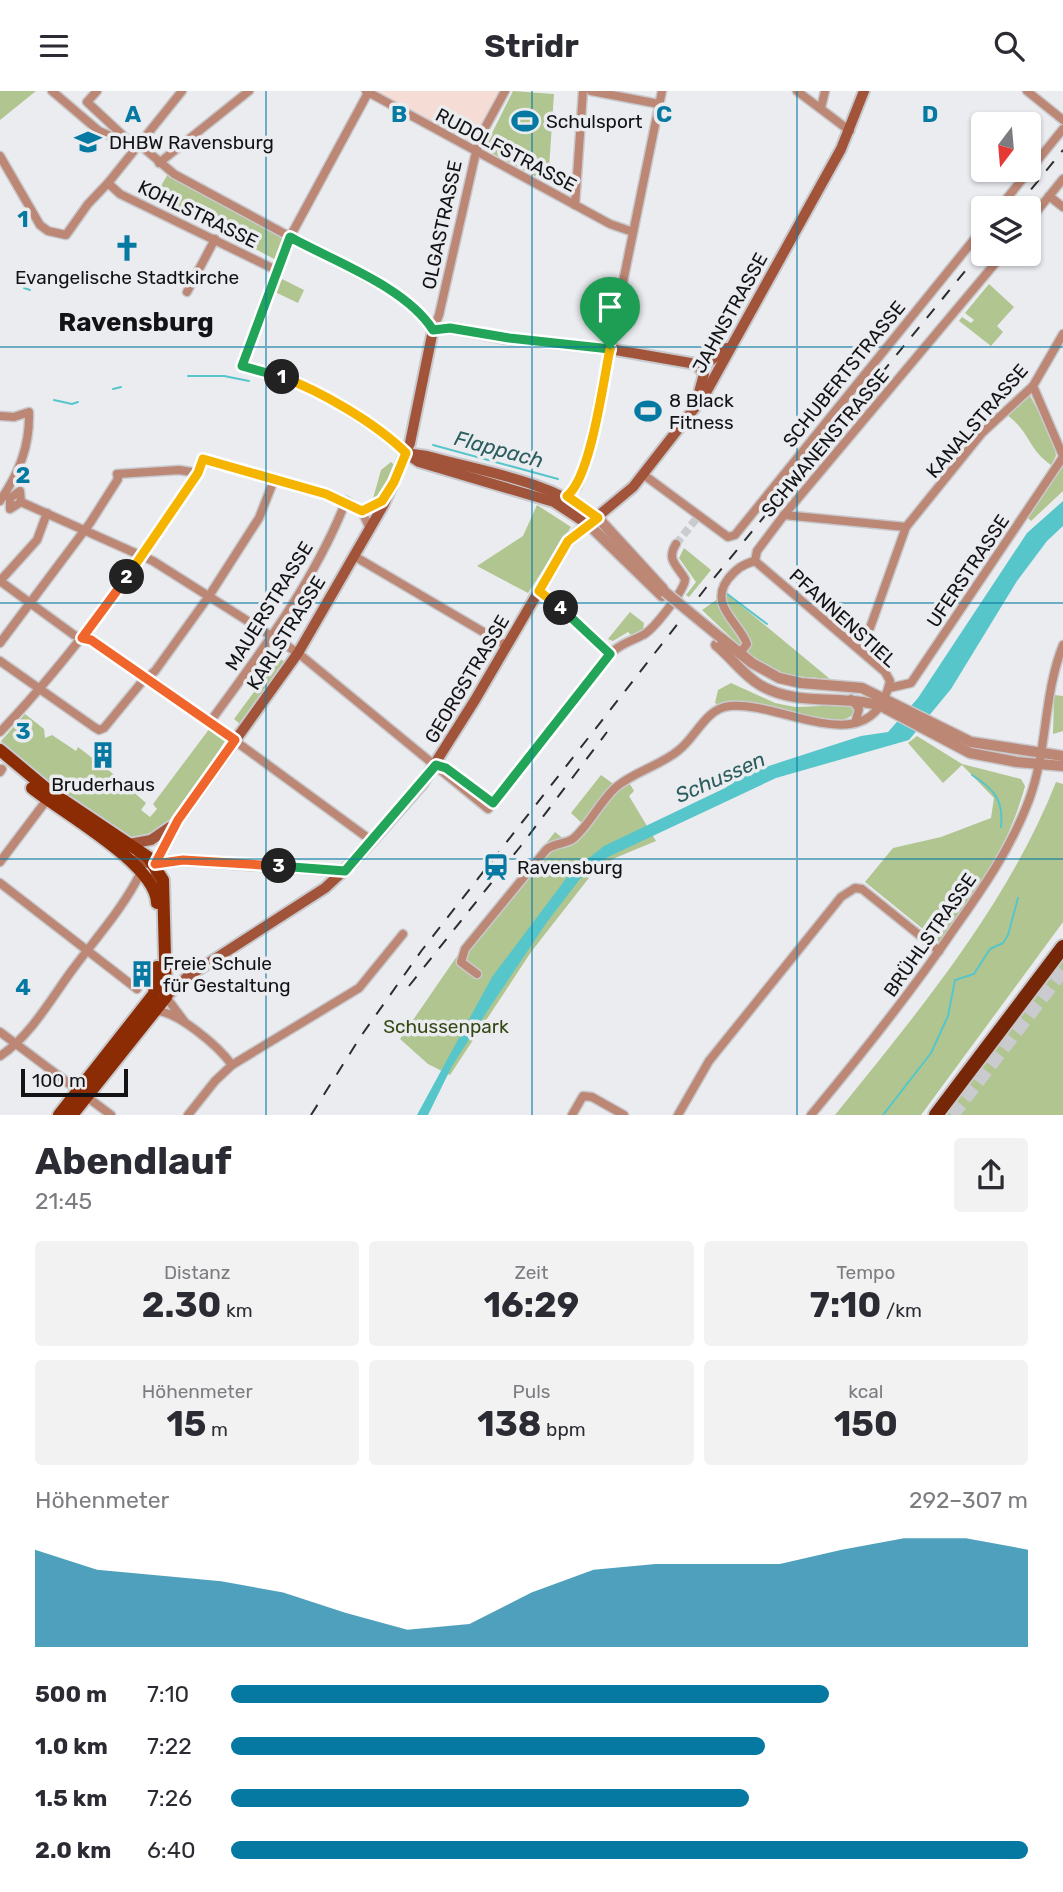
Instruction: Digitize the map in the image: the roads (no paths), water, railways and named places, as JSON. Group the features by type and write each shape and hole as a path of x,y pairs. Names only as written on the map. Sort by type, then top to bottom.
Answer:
{"highway":[{"path":"936,1115 1063,947"}],"main road":[{"name":"JAHNSTRASSE","path":"593,521 644,475 713,381 729,347 849,131 864,91"},
{"path":"433,330 450,328 509,338 610,349 696,364 710,361 729,347"},
{"name":"OLGASTRASSE","path":"406,453 433,330"},
{"path":"684,421 704,382 704,374 696,364"},
{"path":"406,453 440,459 567,496 593,521"},
{"path":"406,453 419,462 554,502 593,521"},
{"name":"KARLSTRASSE","path":"155,864 178,820 298,653 370,529 406,453"},
{"name":"GEORGSTRASSE","path":"166,997 187,977 325,888 345,871 372,841 436,765 568,541 593,521"},
{"path":"0,750 49,796 130,860 156,893"},
{"path":"1,768 129,844 155,864 163,880 166,997 83,1092 59,1115"},
{"name":"KARLSTRASSE","path":"129,844 160,836 178,820"},
{"path":"130,860 155,864 183,860 345,871"},
{"path":"72,1115 83,1092 154,994 158,983 155,864"}],"street":[{"path":"52,91 99,131 135,143"},
{"path":"97,91 87,103 159,163 190,183 293,233 387,289 416,308 433,330"},
{"path":"0,156 40,225 66,236 88,204 108,183 135,143 182,91"},
{"path":"159,163 249,91"},
{"path":"368,91 276,270 242,366 313,388 391,439 406,453"},
{"name":"RUDOLFSTRASSE","path":"368,91 575,205 633,232"},
{"name":"OLGASTRASSE","path":"433,330 439,315 481,135 505,91"},
{"path":"575,205 583,91"},
{"path":"591,91 659,104"},
{"path":"567,496 578,487 583,468 662,91"},
{"path":"797,91 849,131"},
{"path":"821,108 825,91"},
{"path":"1027,91 1063,120"},
{"path":"1009,196 1063,129"},
{"path":"1041,206 1063,179"},
{"name":"KOHLSTRASSE","path":"108,183 120,194 276,270"},
{"path":"1049,196 1063,207"},
{"path":"187,292 215,239"},
{"name":"SCHUBERTSTRASSE","path":"644,475 728,537 735,535 971,243"},
{"name":"SCHWANENSTRASSE","path":"739,654 747,644 727,615 721,601 722,589 739,566 755,561 757,551 784,515 993,266"},
{"name":"KANALSTRASSE","path":"855,646 870,628 906,527 982,433 1033,386 1063,334"},
{"name":"UFERSTRASSE","path":"855,723 869,718 885,697 911,683 1063,456 1033,386"},
{"path":"0,416 14,417 29,412 26,448 5,498 9,509 21,502 47,513 82,532 143,556 209,596 298,653 436,765 446,768 490,806 610,654 622,643 647,632 685,585 685,579 671,561 671,552 676,544"},
{"path":"0,732 82,638 143,556 198,473 203,459 346,501 359,508 370,529"},
{"path":"0,643 31,605 82,532 118,479 117,474 179,470 198,473"},
{"path":"0,661 99,730 155,671 209,596 259,518 274,479"},
{"path":"359,508 382,501 394,482"},
{"name":"MAUERSTRASSE","path":"210,722 272,638 333,534 346,501"},
{"path":"0,595 3,583 37,540 47,513"},
{"path":"784,515 906,527"},
{"path":"593,521 663,594 719,641 779,678 801,683 862,688 885,697 901,712 970,753 1042,759 1063,766"},
{"path":"354,556 507,646"},
{"name":"PFANNENSTIEL","path":"755,561 885,671 890,681 885,697"},
{"path":"3,583 31,605 82,638 91,640 210,722 372,841"},
{"path":"539,591 553,600 610,654"},
{"path":"719,641 757,683 776,693 804,699 885,697"},
{"name":"BRÜHLSTRASSE","path":"811,1115 876,1036 940,951 1011,844 1042,759 1049,683 1063,645"},
{"path":"477,974 461,962 465,949 546,850 551,845 573,840 617,786 680,750 710,714 726,706 743,706 834,726 855,723 859,709 851,699"},
{"path":"1042,759 1063,755"},
{"path":"0,862 49,796"},
{"path":"0,1056 14,1045 87,951 141,872"},
{"path":"0,883 137,989"},
{"path":"678,1115 709,1061 841,897 855,888 862,889 940,951"},
{"path":"188,1115 215,1081 232,1065 359,988 403,934"},
{"path":"166,997 177,1007 185,1023"},
{"path":"154,1011 163,1010 185,1023 225,1055 232,1065"},
{"path":"0,1032 111,1115"},
{"path":"572,1115 583,1096 600,1101 624,1115"}],"water":[{"path":"1063,501 1063,526 1047,541 1017,581 951,689 909,740 776,778 608,857 580,879 547,922 452,1066 428,1115 417,1115 492,977 571,872 604,846 725,788 747,773 861,736 888,732 918,698 1027,533"}],"waterway":[{"path":"24,288 30,290"},
{"name":"Flappach","path":"188,376 224,376 249,381"},
{"name":"Flappach","path":"113,389 121,387"},
{"name":"Flappach","path":"54,400 72,404 78,402"},
{"name":"Flappach","path":"433,445 558,479"},
{"name":"Flappach","path":"726,593 767,624"},
{"path":"972,775 996,796 1001,809 1001,827"},
{"path":"883,1115 931,1053 948,1016 955,980 974,974 990,949 1003,943 1008,935 1018,898"}],"tunnel":[{"path":"676,544 696,519"},
{"path":"952,1115 1063,970"}],"railway":[{"path":"1026,196 1063,150"},
{"path":"311,1115 361,1036 422,950 705,589 971,264"},
{"path":"409,986 607,732"}],"place":[{"name":"Schulsport","path":"525,121"},
{"name":"DHBW Ravensburg","path":"88,142"},
{"name":"Evangelische Stadtkirche","path":"127,248"},
{"name":"8 Black Fitness","path":"648,411"},
{"name":"Bruderhaus","path":"103,755"},
{"name":"Ravensburg","path":"496,867"},
{"name":"Freie Schule für Gestaltung","path":"142,974"}],"district":[{"name":"Ravensburg","path":"136,322"}],"water label":[{"name":"Schussen","path":"720,777"}],"park label":[{"name":"Schussenpark","path":"446,1026"}]}
